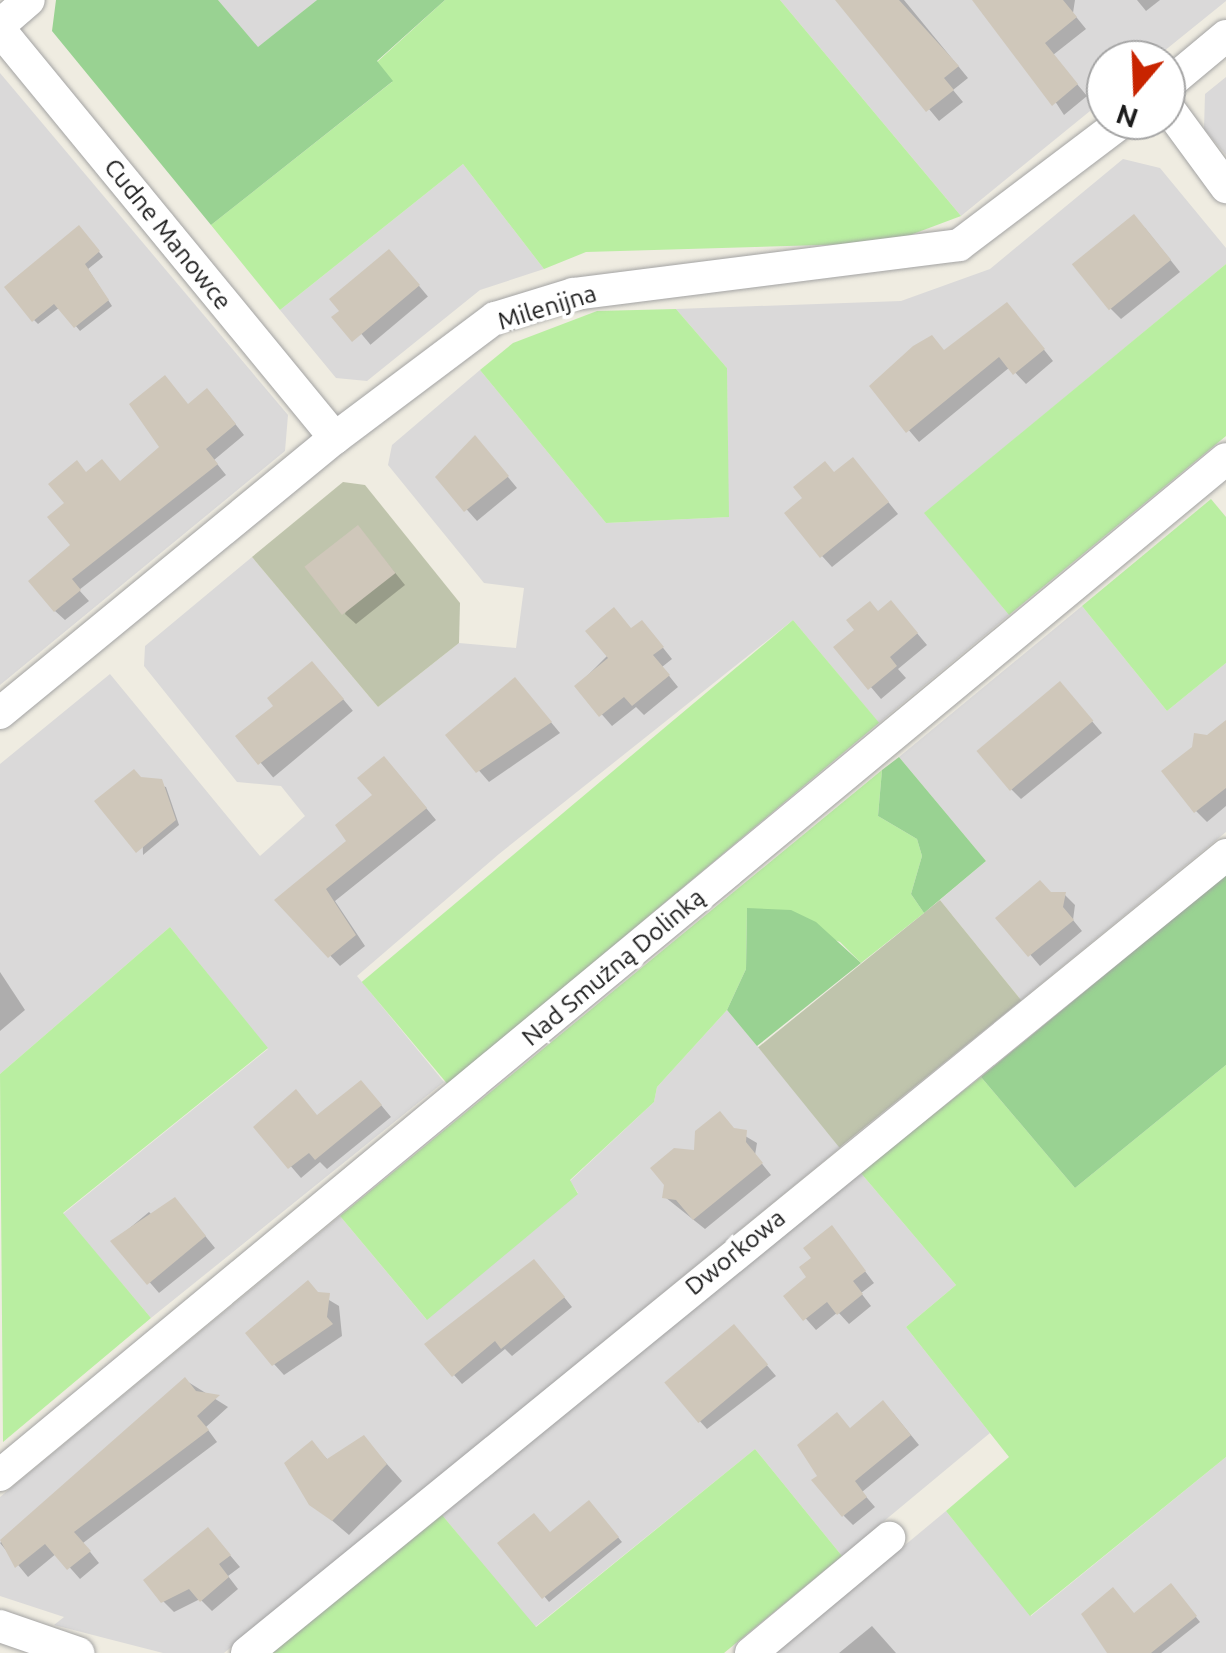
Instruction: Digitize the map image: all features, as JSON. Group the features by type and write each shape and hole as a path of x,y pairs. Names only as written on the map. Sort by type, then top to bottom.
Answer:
{"street":[{"path":"0,27 30,0"},
{"name":"Cudne Manowce","path":"0,27 335,438"},
{"path":"1186,69 1226,36"},
{"path":"1186,133 1226,187"},
{"name":"Milenijna","path":"0,713 335,438 495,318 573,294 959,246 1098,140"},
{"name":"Nad Smużną Dolinką","path":"0,1475 1226,459"},
{"name":"Dworkowa","path":"247,1653 1226,855"},
{"path":"751,1653 889,1538"},
{"path":"0,1626 78,1653"}],"shaded area":[{"path":"218,0 317,0 258,48"},
{"path":"780,0 1226,0 1178,40 1086,40 1086,114 961,216"},
{"path":"0,73 288,415 285,451 0,685"},
{"path":"1226,77 1226,155 1204,129 1205,94"},
{"path":"1123,159 1160,168 1226,248 1226,264 925,513 1009,615 879,723 793,620 499,854 357,976 444,1082 151,1318 63,1214 268,1049 170,927 0,1074 0,764 110,674 260,856 305,816 281,786 237,782 144,666 145,646 252,557 378,707 459,643 516,648 524,588 484,583 388,465 392,445 480,370 606,523 728,517 727,368 676,309 901,301 990,269"},
{"path":"463,164 544,269 480,290 367,381 336,378 280,310"},
{"path":"343,482 365,485 460,603 459,643 378,707 252,557"},
{"path":"1082,606 1167,711 1226,663 1226,832 1021,1000 940,900 986,861 899,757"},
{"path":"940,900 1021,1000 839,1148 758,1047"},
{"path":"727,1010 842,1146 224,1653 163,1653 54,1625 64,1617 0,1596 0,1497 340,1216 426,1319 578,1193 570,1181 654,1102 657,1087"},
{"path":"860,1172 956,1285 906,1327 990,1433 842,1556 755,1449 535,1627 442,1515"},
{"path":"1226,1457 1226,1653 775,1653 946,1511 1031,1616"}],"green space":[{"path":"56,0 218,0 258,47 317,0 445,0 377,61 393,81 211,225 52,31"},
{"path":"445,0 780,0 961,216 889,243 586,252 544,269 463,164 280,310 211,225 392,82 377,62"},
{"path":"1226,264 1226,436 1009,615 924,513"},
{"path":"676,309 727,368 729,517 606,523 480,370 513,343 597,311"},
{"path":"1211,499 1226,517 1226,663 1167,711 1082,606"},
{"path":"793,620 879,723 448,1085 362,982"},
{"path":"899,757 986,861 924,913 911,894 922,856 917,839 878,816 882,770"},
{"path":"882,770 878,816 917,839 922,856 911,894 924,913 861,963 840,942 747,908 746,969 727,1010 657,1087 654,1102 570,1180 578,1194 427,1320 340,1216"},
{"path":"1226,875 1226,1065 1075,1188 981,1077"},
{"path":"747,908 791,910 816,922 861,963 757,1046 727,1010 746,969"},
{"path":"170,927 268,1048 63,1213 151,1318 3,1442 0,1074"},
{"path":"1226,1065 1226,1457 1030,1616 946,1511 1009,1457 906,1327 956,1285 860,1172 981,1077 1075,1188"},
{"path":"755,1449 842,1556 724,1653 272,1653 442,1515 536,1627"}],"building":[{"path":"835,0 899,0 959,66 944,78 954,90 926,112"},
{"path":"972,0 1063,0 1077,17 1045,43 1078,84 1052,106"},
{"path":"1134,214 1171,260 1109,310 1072,264"},
{"path":"79,225 100,251 85,264 109,300 74,328 54,304 32,322 4,287"},
{"path":"389,249 420,285 352,342 331,317 339,311 329,299"},
{"path":"1007,302 1045,349 1013,375 999,357 906,433 869,386 913,346 932,335 944,350"},
{"path":"165,375 188,404 207,388 236,424 206,449 218,464 72,579 81,590 54,612 28,581 70,545 47,517 64,503 48,484 77,460 86,472 102,459 120,481 159,447 129,404"},
{"path":"475,435 509,476 464,512 435,477"},
{"path":"853,457 889,502 820,558 784,513 802,498 793,487 825,461 834,472"},
{"path":"358,525 396,573 342,615 304,567"},
{"path":"891,600 918,633 890,657 897,666 868,690 833,647 854,630 846,620 870,601 878,611"},
{"path":"614,607 631,628 642,620 664,647 653,655 670,675 632,706 624,697 599,717 574,686 608,658 585,631"},
{"path":"312,661 344,699 258,765 235,736 273,706 267,698"},
{"path":"515,677 552,722 476,773 445,735"},
{"path":"1060,681 1093,721 1010,791 977,751"},
{"path":"1226,720 1226,788 1194,813 1161,771 1192,747 1194,733 1207,735"},
{"path":"384,756 427,808 326,889 356,935 328,958 274,900 346,841 335,825 372,795 357,778"},
{"path":"134,769 141,777 162,779 176,820 136,853 94,801"},
{"path":"1040,880 1051,892 1066,892 1063,907 1074,920 1028,957 995,918"},
{"path":"361,1080 382,1105 315,1160 309,1153 288,1169 253,1127 296,1089 317,1115"},
{"path":"720,1111 734,1128 747,1130 746,1142 763,1163 693,1220 676,1200 662,1198 664,1185 650,1168 674,1148 694,1150 695,1131"},
{"path":"175,1197 206,1236 147,1285 110,1241"},
{"path":"832,1225 866,1271 853,1281 863,1294 837,1315 827,1302 803,1321 783,1296 806,1277 799,1267 811,1258 803,1248"},
{"path":"534,1259 565,1297 501,1349 495,1341 452,1377 424,1344"},
{"path":"308,1280 318,1292 330,1293 327,1317 333,1324 272,1366 245,1333"},
{"path":"734,1324 768,1365 698,1423 664,1382"},
{"path":"185,1377 196,1391 220,1395 197,1416 209,1430 74,1532 91,1551 67,1570 45,1544 15,1568 0,1540"},
{"path":"883,1400 911,1435 855,1481 867,1497 842,1517 811,1480 817,1476 797,1445 837,1412 850,1428"},
{"path":"364,1435 387,1464 332,1521 309,1505 284,1463 312,1440 327,1459"},
{"path":"589,1500 619,1537 542,1599 497,1543 534,1513 550,1532"},
{"path":"208,1527 231,1555 219,1564 229,1577 200,1602 189,1589 161,1603 143,1580"},
{"path":"1171,1583 1197,1616 1151,1653 1107,1653 1081,1614 1113,1587 1134,1613"}]}
